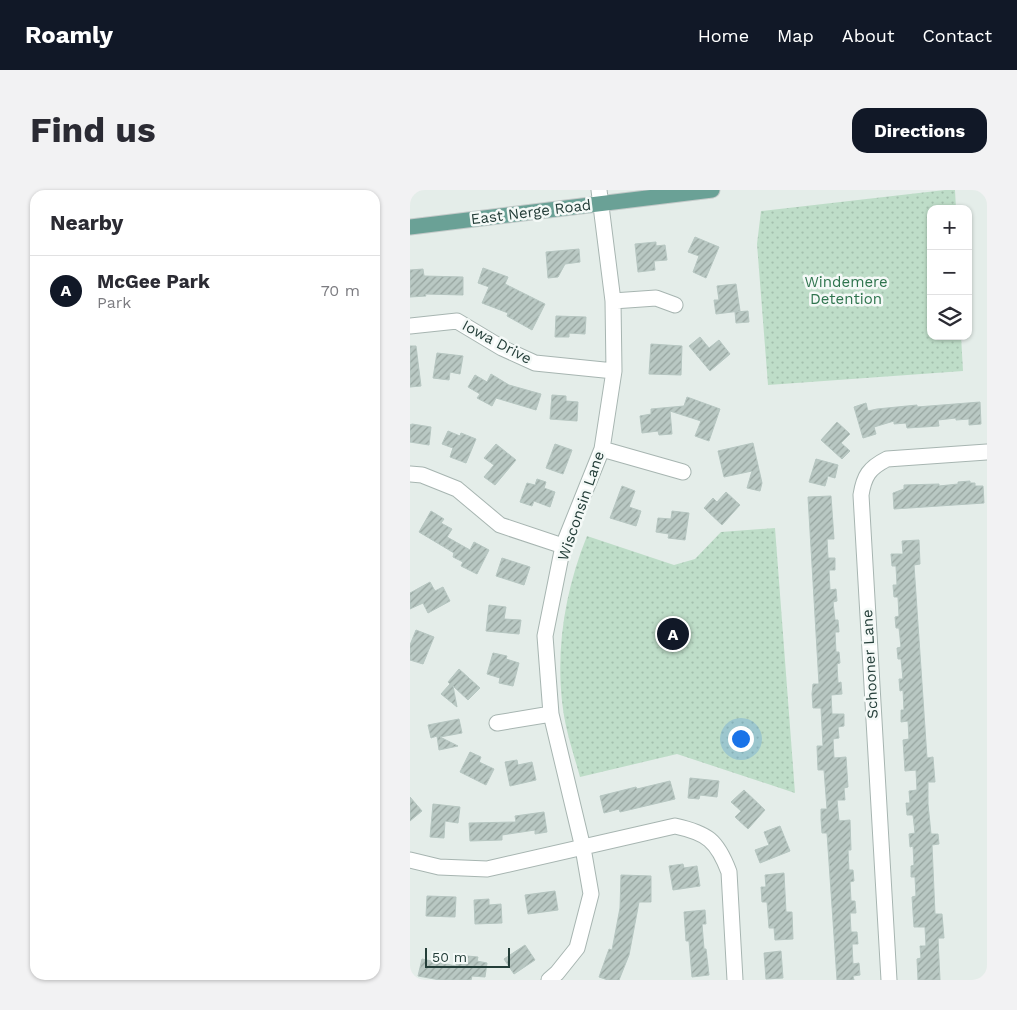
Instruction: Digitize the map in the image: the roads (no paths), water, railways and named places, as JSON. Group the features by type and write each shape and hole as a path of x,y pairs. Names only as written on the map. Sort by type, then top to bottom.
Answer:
{"main road":[{"name":"East Nerge Road","path":"410,227 600,197 712,190"}],"street":[{"name":"Wisconsin Lane","path":"549,980 577,948 591,894 583,848 551,714 546,636 563,546 602,449 614,371 613,301 600,197"},
{"path":"613,301 656,298 675,304"},
{"name":"Iowa Drive","path":"410,326 456,321 502,348 535,363 614,371"},
{"path":"602,449 684,472"},
{"name":"Schooner Lane","path":"888,980 860,495 867,474 875,465 887,460 987,452"},
{"path":"410,474 422,475 457,489 500,525 563,546"},
{"path":"497,723 551,714"},
{"path":"410,860 439,868 487,869 675,826 694,830 713,841 723,856 729,872 735,980"}],"place":[{"name":"McGee Park","path":"673,634"}],"park label":[{"name":"Windemere Detention","path":"846,290"}]}
